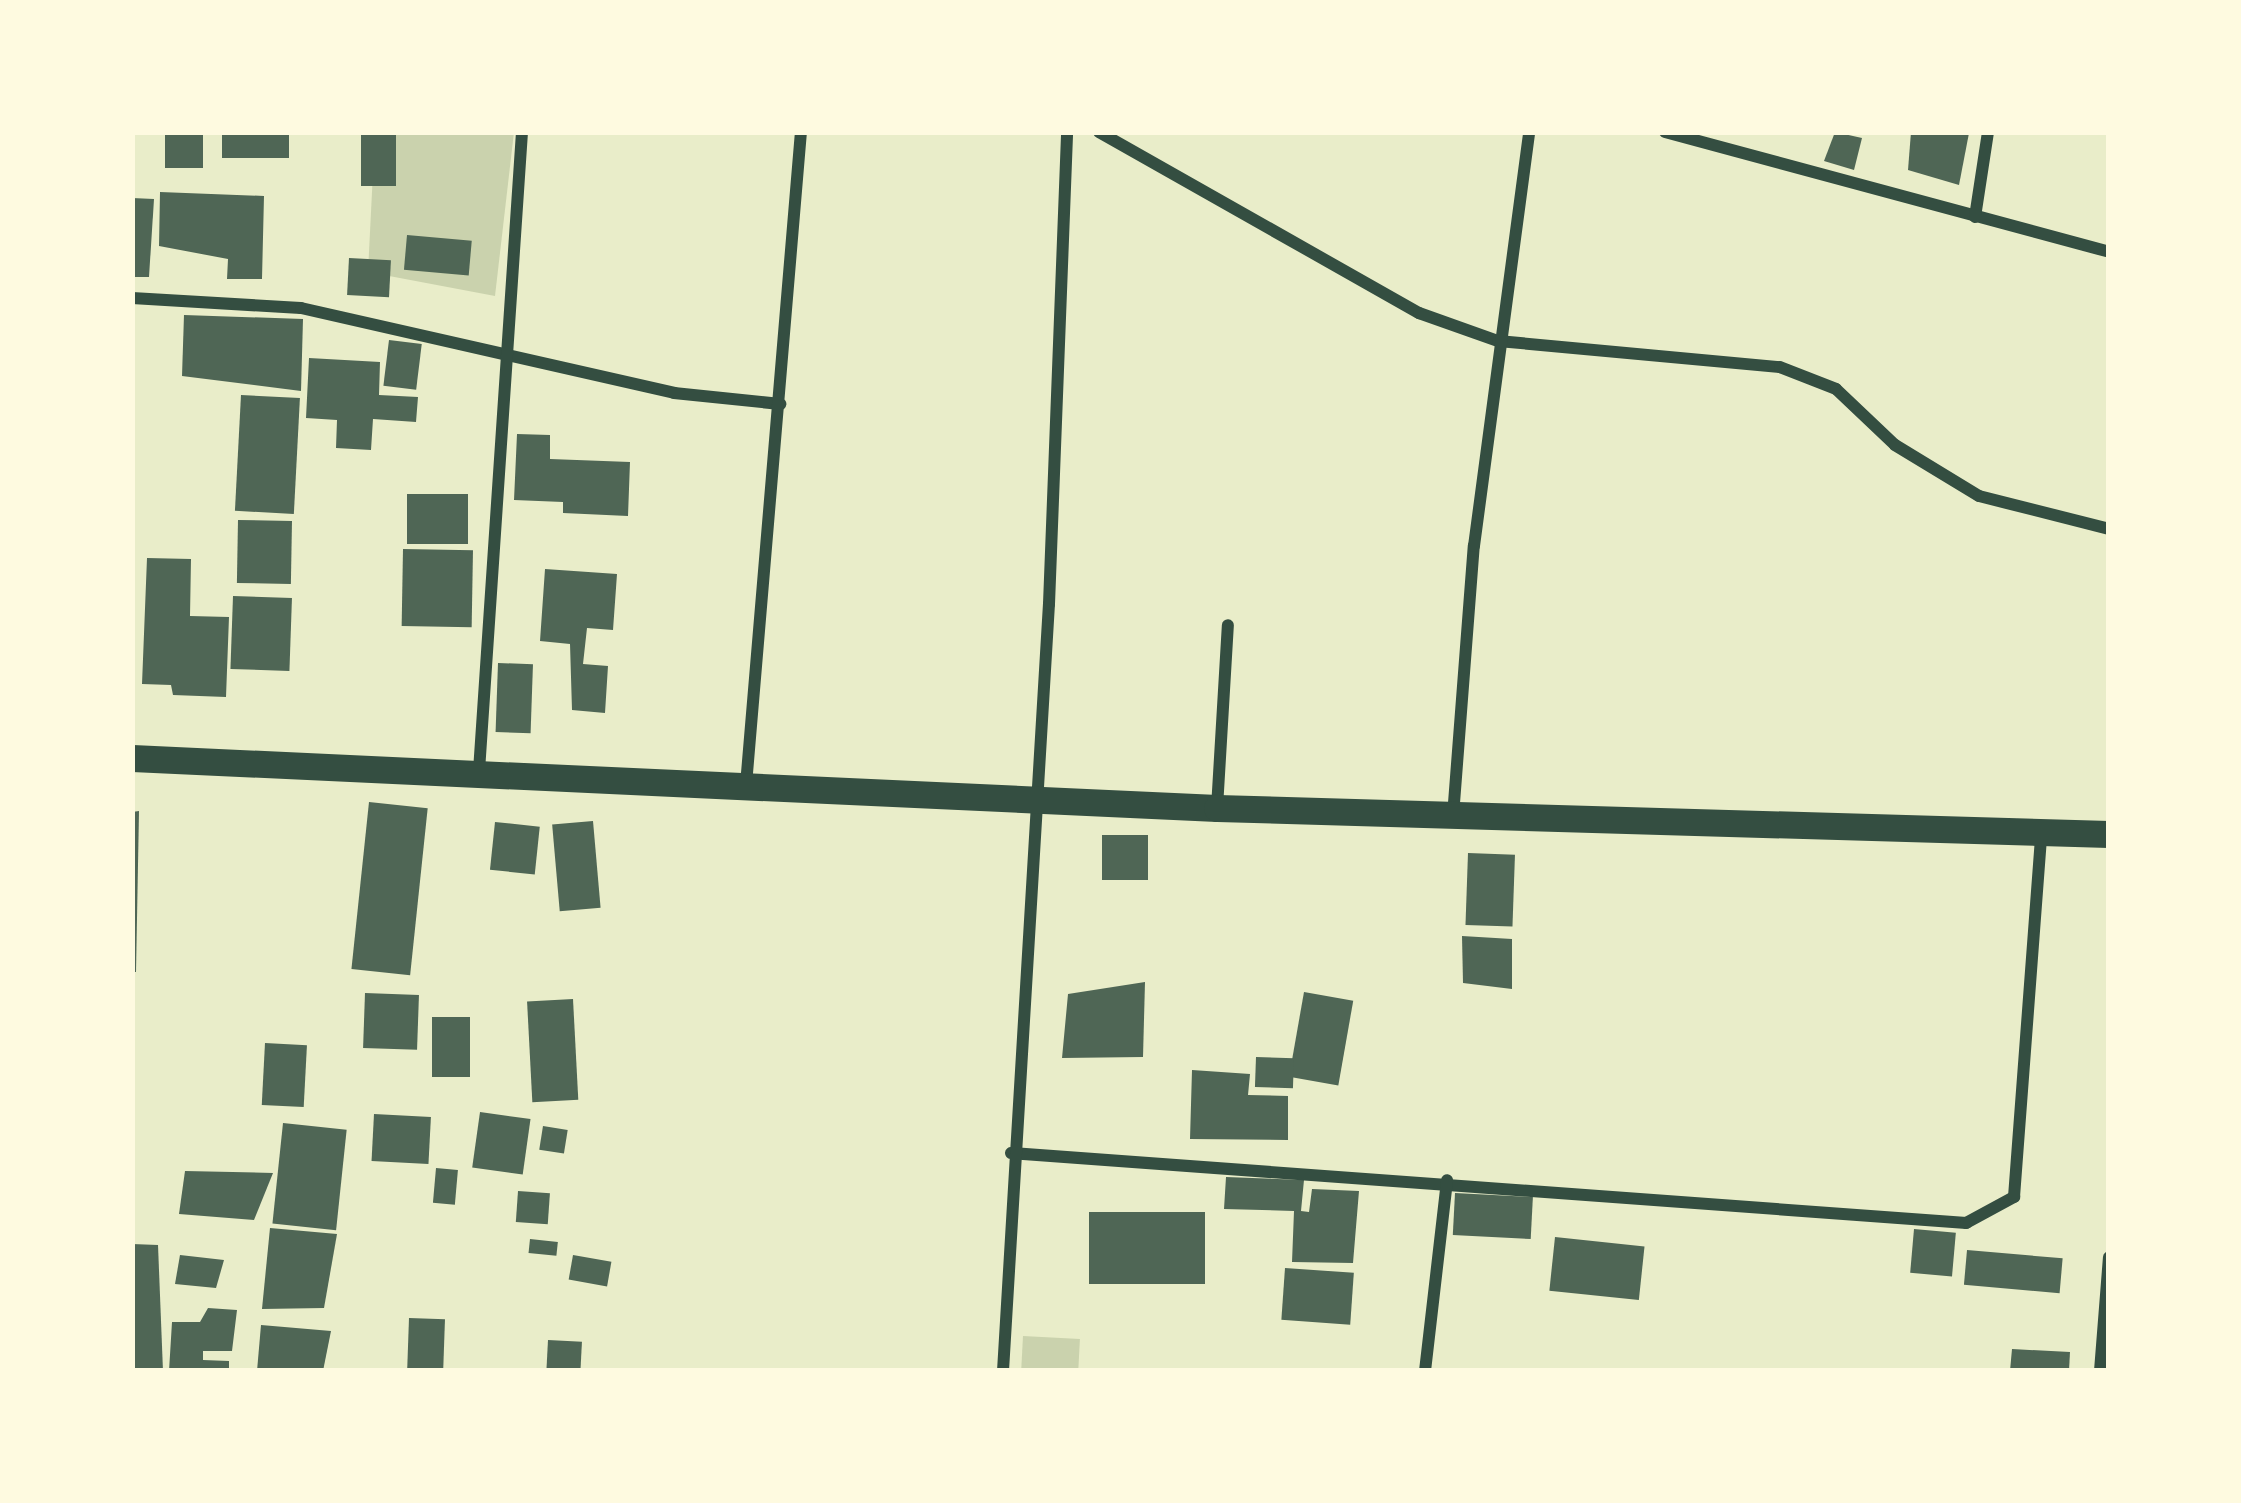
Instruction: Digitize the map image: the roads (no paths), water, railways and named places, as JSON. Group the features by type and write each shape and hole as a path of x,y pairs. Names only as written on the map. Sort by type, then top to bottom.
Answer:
{"main road":[{"path":"132,758 1217,808 2041,836 2109,834"}],"street":[{"path":"479,773 522,132"},
{"path":"746,786 801,132"},
{"path":"1003,1371 1067,132"},
{"path":"1099,132 1419,314 1498,341 1780,367 1836,389 1894,446 1978,496 2109,529"},
{"path":"1453,817 1498,341 1529,132"},
{"path":"1665,132 2109,252"},
{"path":"1976,217 1988,132"},
{"path":"132,298 302,308 504,349 674,393 780,404"},
{"path":"1217,808 1228,625"},
{"path":"1011,1154 1447,1180 1966,1223 1992,1215 2014,1197 2041,836"},
{"path":"1425,1371 1447,1180"},
{"path":"2100,1371 2109,1257"}]}
